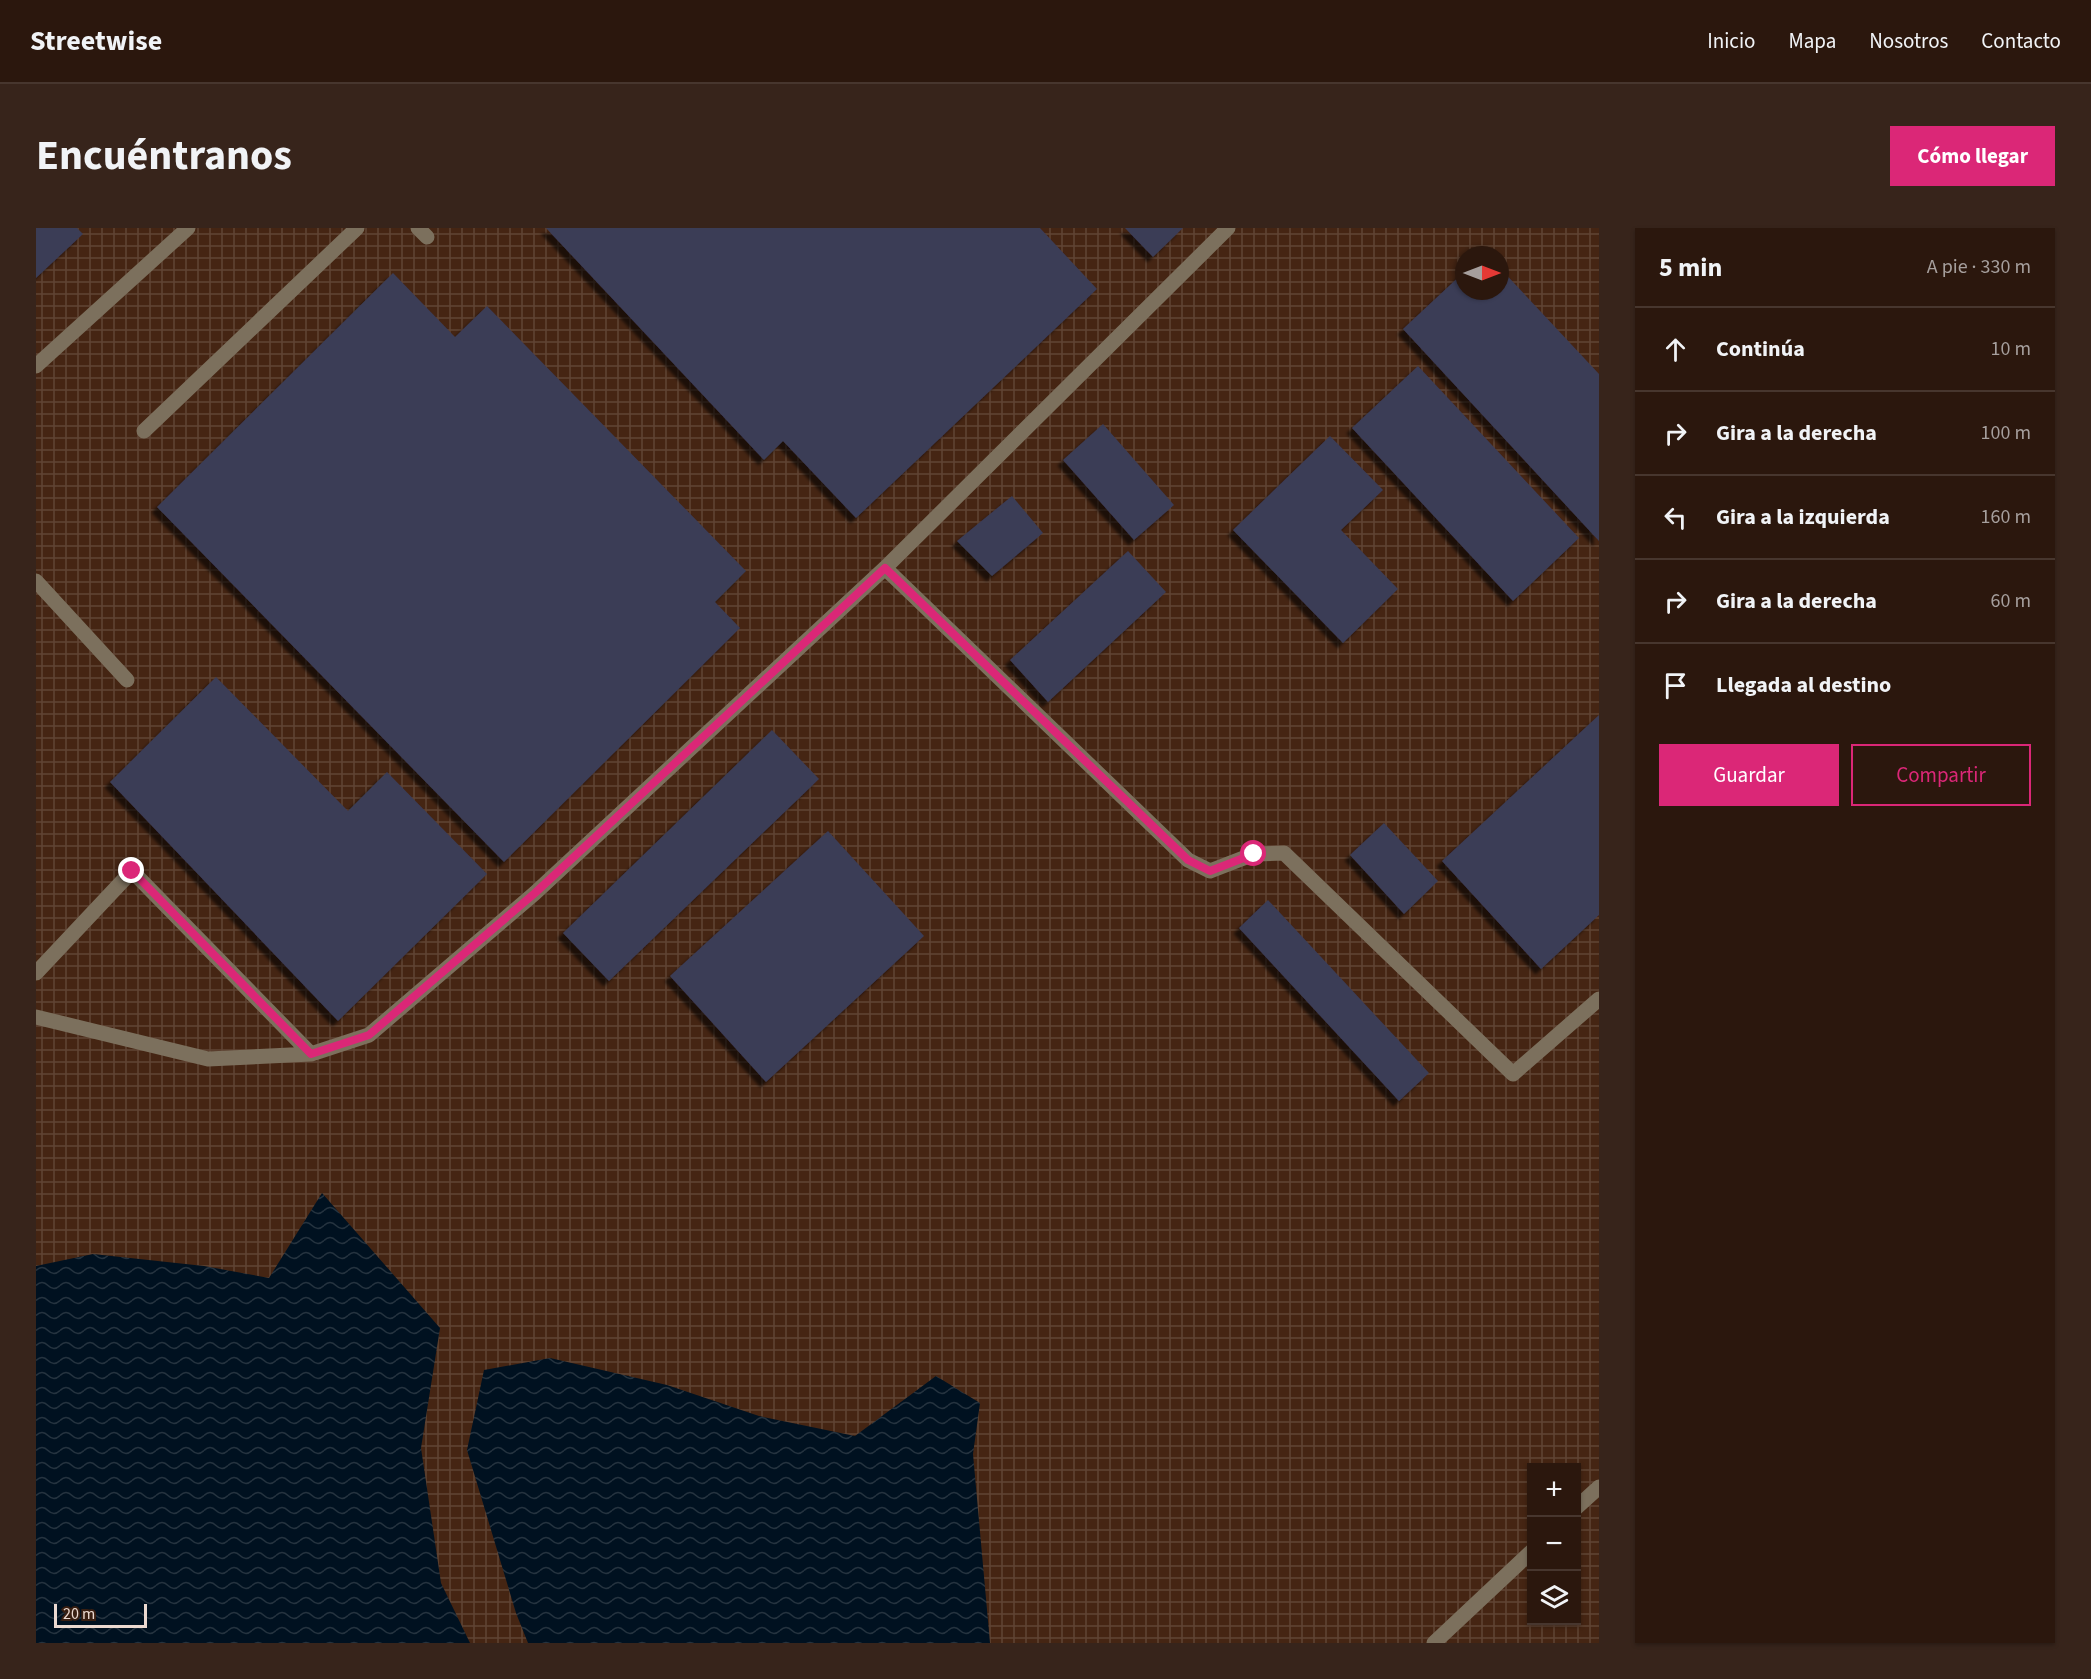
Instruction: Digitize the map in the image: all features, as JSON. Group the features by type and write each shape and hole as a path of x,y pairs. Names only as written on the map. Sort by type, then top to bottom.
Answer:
{"lane":[{"path":"36,366 188,228"},
{"path":"144,431 357,228"},
{"path":"36,1017 208,1059 311,1054 369,1035 535,893 885,568 1228,228"},
{"path":"885,568 1188,860 1210,871 1254,854 1284,853 1513,1074 1599,999"},
{"path":"36,580 127,680"},
{"path":"36,973 132,871 311,1054"},
{"path":"1581,1503 1599,1487"},
{"path":"1434,1643 1527,1556"}],"shaded area":[{"path":"36,228 1599,228 1599,1643 36,1643"}],"water":[{"path":"322,1193 440,1328 421,1448 441,1583 470,1643 36,1643 36,1266 93,1254 204,1266 269,1278"},
{"path":"550,1358 667,1385 759,1416 855,1436 936,1376 980,1403 973,1454 990,1643 528,1643 516,1613 467,1450 484,1370"}],"building":[{"path":"36,228 77,228 83,234 36,278"},
{"path":"546,228 1040,228 1097,289 856,518 783,441 764,460"},
{"path":"1125,228 1183,228 1153,257"},
{"path":"393,273 455,337 487,306 746,571 715,602 740,628 504,862 157,507"},
{"path":"1509,278 1599,374 1599,541 1403,329 1455,280 1455,300 1509,300"},
{"path":"1418,366 1579,538 1513,601 1352,428"},
{"path":"1103,424 1174,505 1134,540 1063,460"},
{"path":"1330,436 1383,490 1341,530 1398,589 1343,643 1233,530"},
{"path":"1012,496 1043,533 992,576 957,541"},
{"path":"1128,551 1166,592 1048,702 1010,660"},
{"path":"216,677 348,811 387,772 487,874 338,1021 110,782"},
{"path":"1599,715 1599,915 1541,969 1442,861"},
{"path":"772,730 819,779 609,981 563,933"},
{"path":"1384,823 1438,881 1404,914 1350,855"},
{"path":"828,831 924,936 766,1082 670,976"},
{"path":"1268,900 1429,1073 1399,1101 1239,928"}],"route":[{"path":"132,871 311,1054 369,1035 535,893 885,568 1188,860 1210,871 1254,854"}]}
